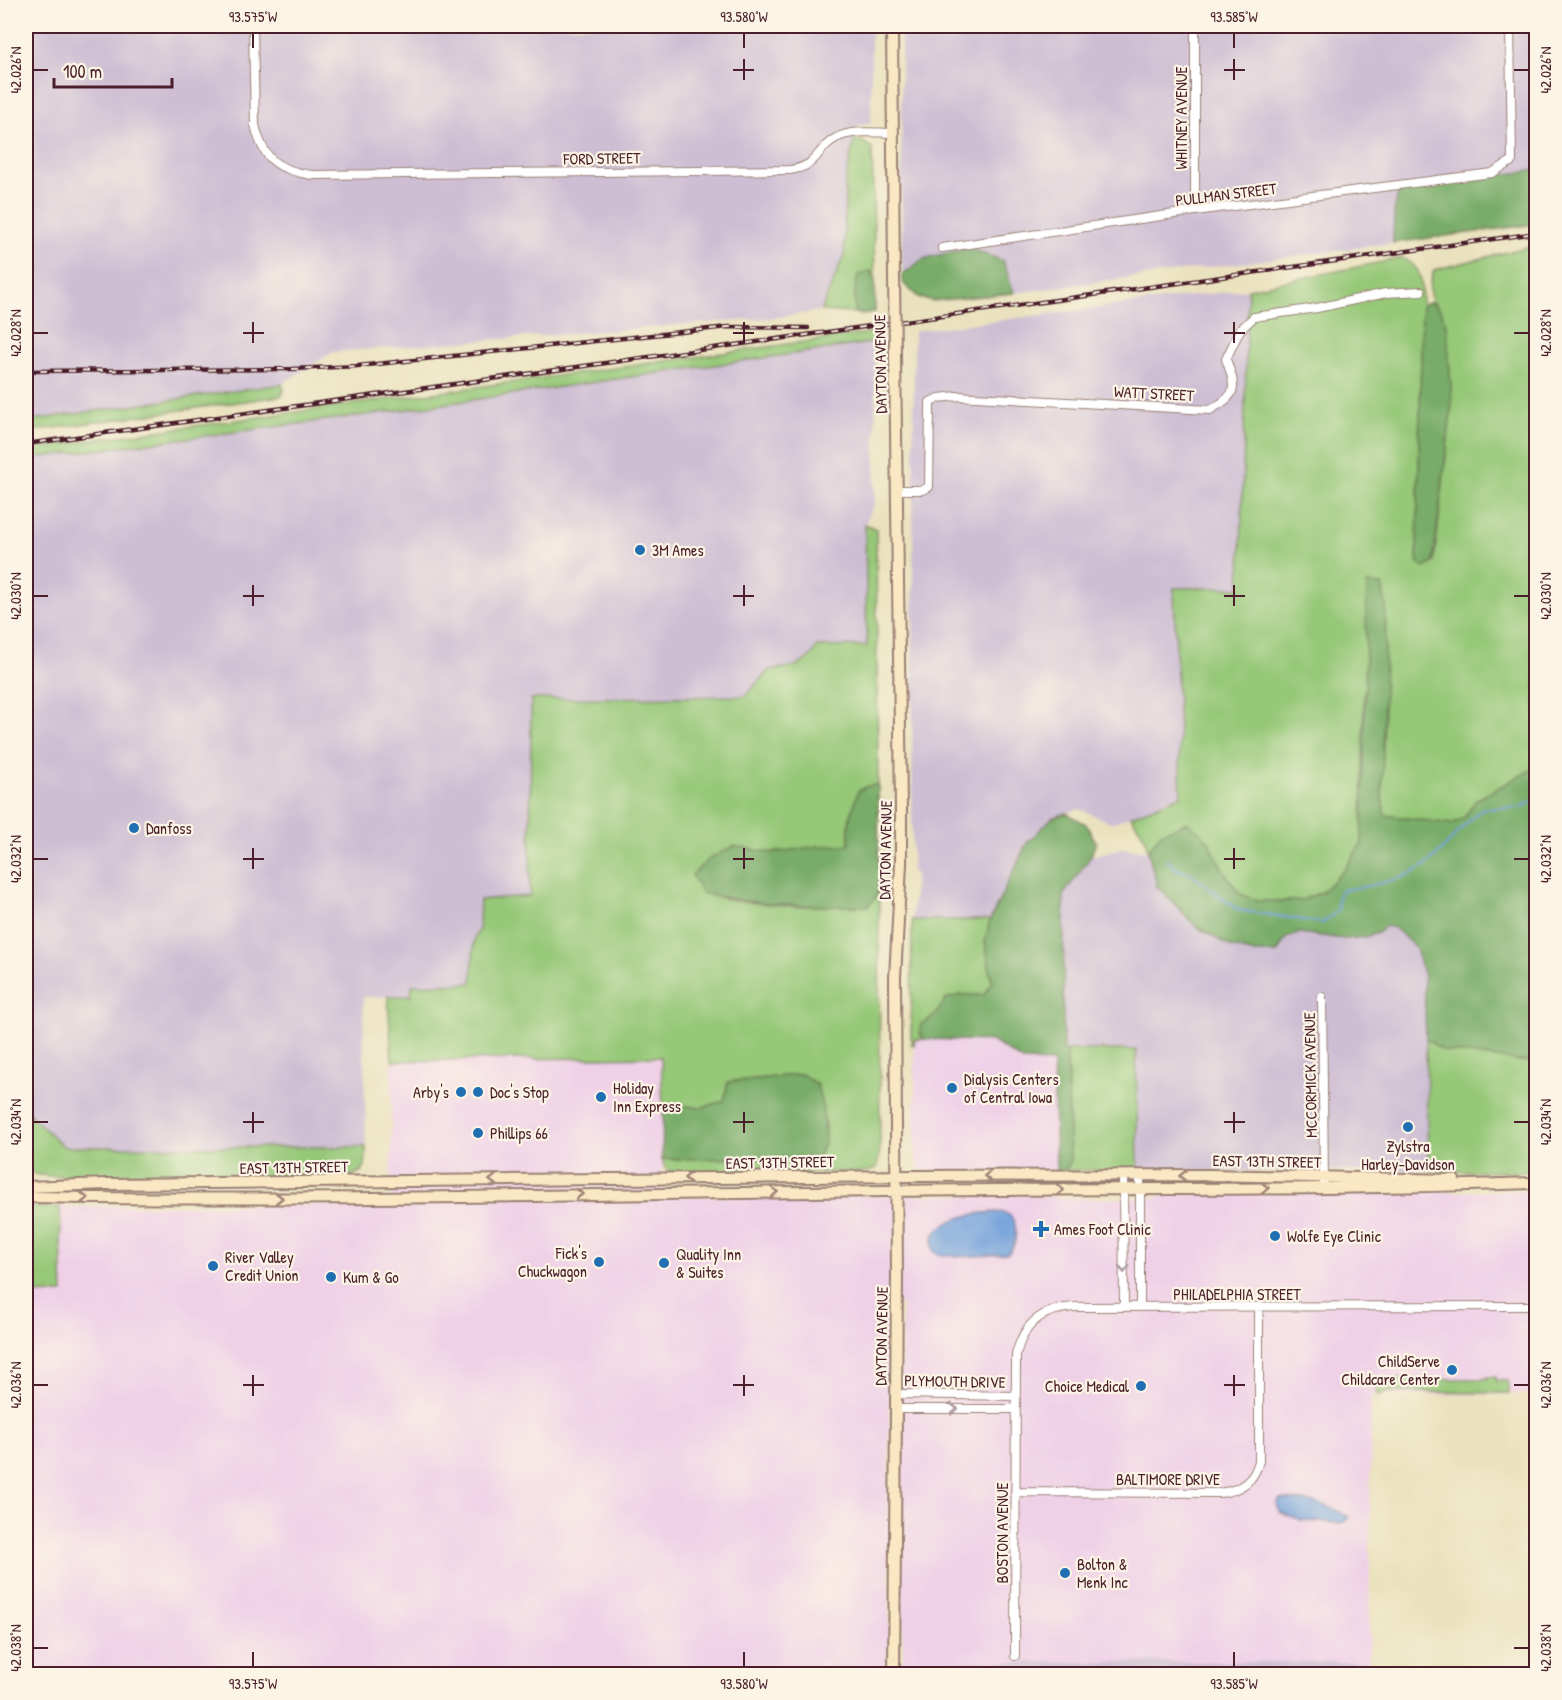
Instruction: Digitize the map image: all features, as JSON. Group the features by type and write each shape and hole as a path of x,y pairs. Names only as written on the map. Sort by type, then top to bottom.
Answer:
{"main road":[{"name":"DAYTON AVENUE","path":"892,26 901,829 895,978 897,1191 894,1674"},
{"name":"EAST 13TH STREET","path":"26,1187 897,1176 1140,1176 1324,1183 1536,1183"},
{"name":"EAST 13TH STREET","path":"26,1197 375,1197 1140,1190 1324,1183"}],"street":[{"name":"FORD STREET","path":"253,26 255,115 258,139 270,159 286,170 298,173 324,175 790,170 808,165 832,141 846,134 893,133"},
{"name":"WHITNEY AVENUE","path":"1195,26 1195,211"},
{"name":"PULLMAN STREET","path":"942,248 1195,211 1492,173 1512,161 1510,26"},
{"name":"WATT STREET","path":"897,490 922,490 929,487 930,402 934,399 957,396 1210,410 1227,400 1233,391 1233,379 1226,359 1240,330 1254,317 1317,308 1386,293 1421,291"},
{"name":"MCCORMICK AVENUE","path":"1322,997 1324,1183"},
{"path":"1123,1176 1124,1307"},
{"path":"1140,1176 1140,1307"},
{"name":"PHILADELPHIA STREET","path":"1015,1409 1016,1355 1023,1334 1034,1321 1056,1309 1536,1306"},
{"name":"BALTIMORE DRIVE","path":"1016,1492 1219,1493 1232,1492 1241,1488 1256,1472 1259,1461 1259,1308"},
{"name":"PLYMOUTH DRIVE","path":"895,1394 1015,1396"},
{"name":"PLYMOUTH DRIVE","path":"895,1409 1015,1409"},
{"name":"BOSTON AVENUE","path":"1015,1409 1015,1656"}],"shaded area":[{"path":"26,26 871,26 871,124 856,126 845,184 844,255 821,311 770,318 333,352 282,384 26,421"},
{"path":"901,26 1536,26 1536,170 1399,189 1394,213 1393,243 1014,293 1010,283 923,259 902,275"},
{"path":"1248,289 1240,589 1174,589 1181,796 1112,823 1079,809 1052,818 1027,843 990,920 912,920 915,873 912,872 914,331"},
{"path":"876,342 875,501 865,524 867,646 817,647 811,658 795,667 769,670 746,696 532,699 530,896 480,900 479,929 474,939 472,984 412,985 412,996 363,997 366,1147 64,1147 31,1117 26,1108 26,459 373,414"},
{"path":"1122,848 1148,851 1157,886 1197,927 1231,947 1286,938 1300,933 1326,937 1364,937 1377,933 1385,926 1395,928 1416,948 1424,977 1428,1171 1138,1171 1136,1050 1063,1050 1064,894 1091,856"},
{"path":"914,1039 992,1041 1023,1061 1053,1061 1056,1170 921,1171 916,1160"},
{"path":"661,1057 662,1197 1026,1195 1068,1199 1152,1198 1161,1195 1536,1191 1536,1394 1371,1395 1369,1662 903,1662 902,1304 889,1304 889,1674 26,1674 26,1294 63,1293 60,1207 391,1204 392,1061"},
{"path":"903,1662 1369,1662 1369,1674 903,1674"}],"green space":[{"path":"854,140 862,141 872,148 875,279 870,271 855,289 855,313 821,311 844,255 845,184"},
{"path":"1536,170 1536,224 1393,243 1394,213 1399,189"},
{"path":"1536,245 1536,767 1476,800 1464,818 1452,825 1385,815 1364,691 1362,843 1344,870 1322,892 1300,901 1258,901 1240,894 1224,872 1208,840 1161,833 1148,851 1145,837 1131,816 1181,796 1174,588 1240,588 1248,289 1402,258 1415,267 1420,277 1422,305 1417,556 1418,563 1434,562 1452,403 1441,311 1431,297 1430,282 1434,270"},
{"path":"969,248 1003,261 1014,293 932,301 918,297 902,282 902,275 923,259"},
{"path":"871,271 875,279 875,312 855,313 855,289 858,275"},
{"path":"1431,302 1441,311 1447,326 1452,403 1433,563 1424,568 1418,563 1417,556 1422,305"},
{"path":"875,332 876,342 373,414 26,459 26,449"},
{"path":"282,384 284,391 281,396 26,432 26,421"},
{"path":"865,524 876,529 878,785 867,786 849,822 849,845 819,846 772,853 755,850 702,893 735,901 799,907 875,898 879,885 880,1149 877,1168 866,1172 676,1174 665,1168 662,1159 818,1158 825,1133 825,1123 820,1105 802,1074 728,1082 724,1101 700,1108 687,1106 663,1110 661,1057 392,1061 388,996 411,996 412,985 472,983 474,939 479,929 480,900 530,896 531,699 745,696 769,670 803,663 817,647 867,646"},
{"path":"1367,584 1382,585 1386,605 1382,799 1385,815 1452,824 1464,818 1476,800 1536,767 1536,1063 1444,1051 1426,1039 1424,977 1416,948 1395,928 1385,926 1378,933 1345,939 1300,933 1286,938 1277,953 1255,953 1231,947 1197,927 1157,886 1148,851 1161,833 1188,822 1208,840 1224,872 1240,894 1258,901 1300,901 1322,892 1344,870 1362,843"},
{"path":"878,785 879,885 875,898 868,906 784,905 743,901 702,893 692,875 709,859 734,846 772,853 819,846 849,845 849,822 858,791 867,786"},
{"path":"1066,813 1086,824 1096,842 1091,856 1064,894 1063,1050 1067,1050 1070,1163 1065,1170 1056,1170 1053,1062 1023,1061 992,1041 924,1039 920,1033 921,1024 933,1017 946,999 961,995 984,995 992,982 985,942 990,920 1027,843 1052,818"},
{"path":"912,920 990,920 985,942 992,982 984,995 961,995 946,999 938,1013 920,1033 924,1039 915,1039 914,1045 911,1044 913,1041 911,1038"},
{"path":"1426,1039 1444,1051 1536,1063 1536,1170 1523,1172 1428,1171"},
{"path":"1067,1050 1136,1050 1138,1171 1065,1170 1070,1163"},
{"path":"802,1074 817,1085 823,1109 825,1140 818,1158 662,1159 663,1110 687,1106 700,1108 724,1101 728,1082"},
{"path":"26,1108 32,1117 64,1147 366,1147 366,1162 360,1172 350,1176 48,1176 34,1174 26,1167"},
{"path":"29,1207 60,1207 63,1293 26,1294 26,1210"},
{"path":"1487,1377 1496,1377 1496,1381 1508,1381 1508,1393 1389,1392 1379,1395 1377,1393 1377,1381 1384,1381 1390,1386 1391,1379 1487,1379"}],"water":[{"path":"995,1212 1007,1214 1014,1223 1015,1241 1007,1254 948,1256 934,1252 933,1241 936,1232 952,1220"},
{"path":"1280,1499 1316,1503 1333,1508 1349,1517 1341,1523 1298,1519 1280,1512 1277,1504"}],"waterway":[{"path":"1166,860 1178,870 1191,874 1238,910 1323,923 1338,910 1338,895 1342,890 1390,881 1424,866 1482,809 1521,807 1536,800"}],"railway":[{"path":"26,444 1536,233"},
{"path":"26,371 292,369 358,366 728,327 808,328"}],"place":[{"name":"3M Ames","path":"640,550"},
{"name":"Danfoss","path":"134,828"},
{"name":"Dialysis Centers of Central Iowa","path":"952,1088"},
{"name":"Arby's","path":"461,1092"},
{"name":"Doc's Stop","path":"478,1092"},
{"name":"Holiday Inn Express","path":"601,1097"},
{"name":"Zylstra Harley-Davidson","path":"1408,1127"},
{"name":"Phillips 66","path":"478,1133"},
{"name":"Ames Foot Clinic","path":"1041,1229"},
{"name":"Wolfe Eye Clinic","path":"1275,1236"},
{"name":"Fick's Chuckwagon","path":"599,1262"},
{"name":"Quality Inn & Suites","path":"664,1263"},
{"name":"River Valley Credit Union","path":"213,1266"},
{"name":"Kum & Go","path":"331,1277"},
{"name":"ChildServe Childcare Center","path":"1452,1370"},
{"name":"Choice Medical","path":"1141,1386"},
{"name":"Bolton & Menk Inc","path":"1065,1573"}]}
